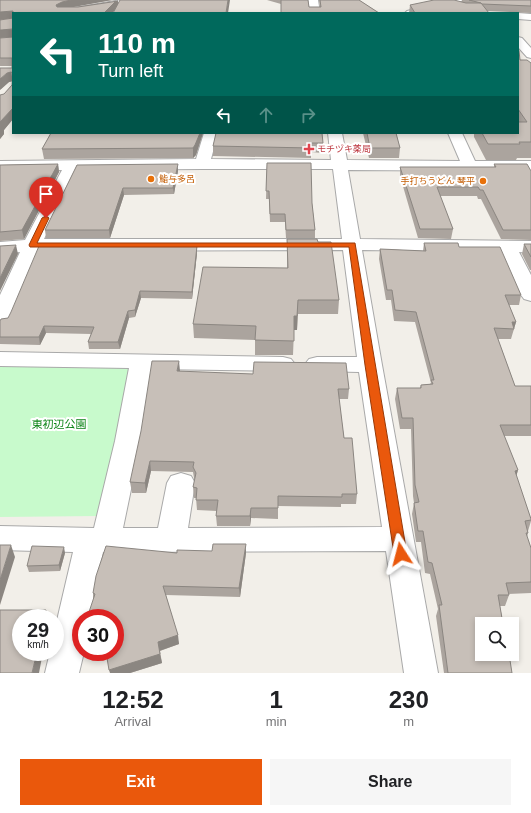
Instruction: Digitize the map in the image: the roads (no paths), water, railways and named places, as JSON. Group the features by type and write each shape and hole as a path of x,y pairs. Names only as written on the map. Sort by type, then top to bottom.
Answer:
{"street":[{"path":"68,12 130,0"},
{"path":"313,0 315,12"},
{"path":"427,0 456,4"},
{"path":"415,12 456,4"},
{"path":"519,16 531,17"},
{"path":"519,41 531,55"},
{"path":"202,164 211,134"},
{"path":"335,134 353,244 370,365 421,673"},
{"path":"454,134 470,166"},
{"path":"0,166 202,164 531,166"},
{"path":"0,319 32,245 72,165"},
{"path":"0,248 32,245 353,244 531,247"},
{"path":"507,247 531,295"},
{"path":"0,359 370,365"},
{"path":"62,673 98,540 128,441 142,362"},
{"path":"171,540 181,483"},
{"path":"0,538 98,540 398,539"}],"place":[{"name":"モチヅキ薬局","path":"309,149"},
{"name":"鮨与多呂","path":"151,179"},
{"name":"手打ちうどん 琴平","path":"483,181"}],"park label":[{"name":"東初辺公園","path":"59,424"}]}
